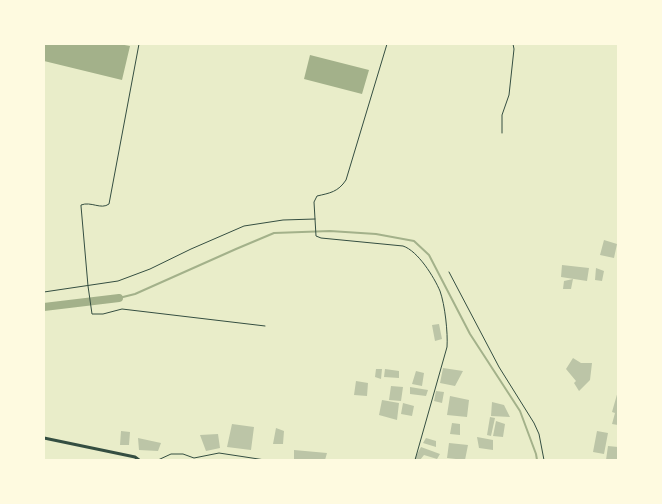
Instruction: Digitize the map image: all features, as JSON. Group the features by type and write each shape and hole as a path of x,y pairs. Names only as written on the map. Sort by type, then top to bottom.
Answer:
{"street":[{"path":"44,438 135,457 139,460"}],"lane":[{"path":"139,44 109,204 105,207 86,203 81,205 88,290 92,314 104,314 122,309 265,326"},
{"path":"387,44 346,180 335,192 317,196 314,202 315,224 316,236 321,238 407,247 422,260 439,289 448,338 447,347 415,460"},
{"path":"502,133 502,115 509,95 513,44"},
{"path":"44,292 118,281 150,269 244,226 283,220 315,219"},
{"path":"449,272 499,367 534,423 539,434 544,460"},
{"path":"158,460 171,454 183,454 194,458 219,453 265,460"}],"shaded area":[{"path":"44,44 119,44 130,46 122,80 44,61"},
{"path":"310,55 369,70 362,94 304,79"}],"building":[{"path":"604,240 617,244 614,258 600,255"},
{"path":"562,265 589,268 587,281 561,277"},
{"path":"596,268 604,271 602,281 595,280"},
{"path":"573,279 571,289 563,289 564,281"},
{"path":"439,324 442,339 435,341 432,325"},
{"path":"573,358 581,363 592,363 590,380 579,391 574,383 576,381 566,369"},
{"path":"443,368 463,371 455,386 440,383"},
{"path":"376,369 382,369 381,379 375,377"},
{"path":"385,369 399,371 399,378 384,377"},
{"path":"416,371 424,373 422,386 412,384"},
{"path":"356,381 368,383 367,396 354,395"},
{"path":"391,386 403,387 401,401 389,400"},
{"path":"410,387 428,390 426,396 410,394"},
{"path":"436,391 444,392 442,403 434,401"},
{"path":"618,391 618,425 612,424 615,413 612,412"},
{"path":"450,396 469,400 467,417 447,415"},
{"path":"382,400 399,403 397,420 379,415"},
{"path":"492,402 504,405 510,417 491,416"},
{"path":"403,403 414,406 412,416 401,414"},
{"path":"490,417 495,418 491,436 487,435"},
{"path":"496,421 505,424 503,437 493,436"},
{"path":"452,423 460,424 460,435 450,434"},
{"path":"232,424 254,427 251,450 227,447"},
{"path":"276,428 284,431 283,444 273,444"},
{"path":"121,431 130,432 129,445 120,445"},
{"path":"597,431 608,433 604,454 593,452"},
{"path":"218,434 220,448 206,451 200,435"},
{"path":"477,437 493,440 493,450 479,448"},
{"path":"138,438 161,443 158,451 139,450"},
{"path":"426,438 436,441 436,447 423,443"},
{"path":"449,443 468,445 465,460 447,458"},
{"path":"608,446 618,447 618,460 606,460"},
{"path":"421,447 440,454 437,459 424,455 420,460 414,460"},
{"path":"294,450 327,453 325,460 299,460 294,459"}],"waterway":[{"path":"119,298 135,294 274,233 330,231 376,234 414,241 429,255 470,334 520,411 537,460"},
{"path":"44,307 119,298"}]}
